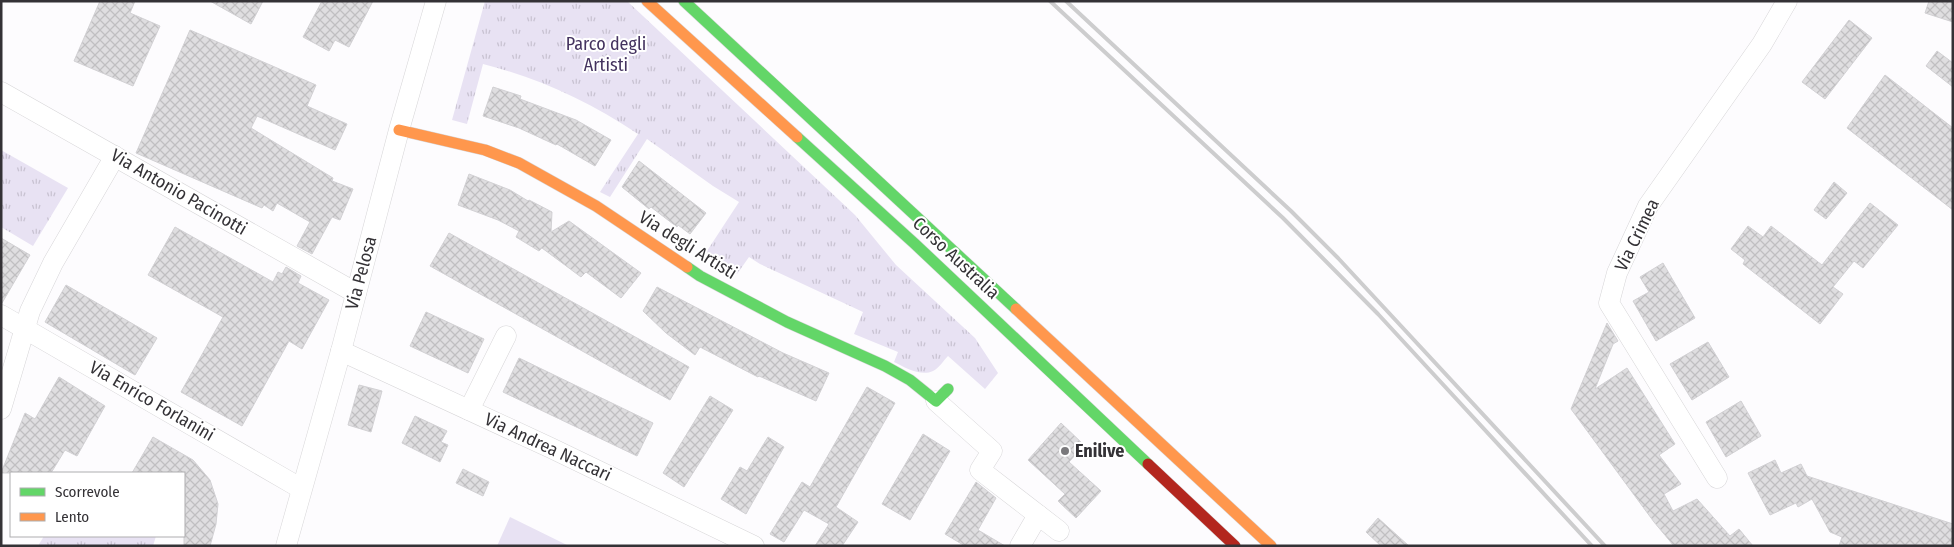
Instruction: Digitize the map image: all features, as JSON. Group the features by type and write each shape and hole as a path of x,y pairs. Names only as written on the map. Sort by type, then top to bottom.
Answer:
{"main road":[{"name":"Corso Australia","path":"647,1 916,244 1235,546"},
{"name":"Corso Australia","path":"684,1 1271,546"},
{"name":"Via degli Artisti","path":"399,130 485,150 519,163 596,206 700,276 787,322 885,366 942,395"}],"street":[{"name":"Via Pelosa","path":"286,546 436,1"},
{"name":"Via Crimea","path":"1716,478 1610,303 1618,274 1648,206 1762,44 1787,1"},
{"name":"Via Antonio Pacinotti","path":"1,92 356,293"},
{"path":"1,410 30,311 53,263 115,156"},
{"name":"Via Enrico Forlanini","path":"1,315 295,485 302,487"},
{"path":"469,410 506,336"},
{"name":"Via Andrea Naccari","path":"341,351 680,509 754,546"},
{"path":"942,395 992,451 980,470 1058,531"},
{"path":"1020,546 1038,515"}],"green space":[{"name":"Parco degli Artisti","path":"485,1 627,1 855,215 896,265 975,338 998,373 985,389 948,356 937,368 928,373 908,369 894,362 898,352 854,334 863,312 760,264 749,257 737,274 705,254 739,202 647,139 610,197 600,192 638,134 601,111 564,92 483,64 467,124 452,120"},
{"path":"1,150 68,188 33,246 1,227"},
{"path":"510,517 569,546 497,546"},
{"path":"43,537 156,537 153,546 38,546"}],"building":[{"path":"100,1 135,1 130,13 160,26 133,86 74,61"},
{"path":"210,1 263,1 251,24"},
{"path":"322,1 373,1 349,47 335,40 329,51 303,37"},
{"path":"1929,1 1953,1 1953,22 1925,13"},
{"path":"1849,20 1872,38 1825,99 1802,82"},
{"path":"190,30 316,85 307,106 347,124 335,150 257,116 251,128 333,178 332,181 353,189 340,220 332,217 312,254 297,246 310,222 277,203 273,211 264,205 262,208 136,153"},
{"path":"1937,51 1953,63 1953,87 1926,66"},
{"path":"1885,75 1953,128 1953,210 1847,128"},
{"path":"493,87 521,96 520,99 576,120 611,140 595,166 557,144 519,128 483,116"},
{"path":"639,161 706,213 690,234 678,225 677,227 651,207 649,209 622,187"},
{"path":"469,174 510,190 552,212 551,232 569,221 641,273 621,298 586,272 581,277 542,248 539,251 516,237 519,231 498,220 458,205"},
{"path":"1834,182 1847,193 1826,219 1814,210"},
{"path":"1870,203 1898,225 1863,268 1854,261 1833,287 1843,294 1820,324 1743,264 1745,260 1731,249 1748,226 1763,237 1771,226 1822,265"},
{"path":"175,227 273,282 278,272 282,274 286,267 301,276 298,283 329,300 302,349 289,341 242,426 181,392 223,317 148,275"},
{"path":"449,233 689,367 670,400 430,266"},
{"path":"1,238 30,255 2,303 1,303"},
{"path":"1663,263 1695,318 1656,341 1633,301 1649,292 1640,277"},
{"path":"66,285 157,338 135,375 45,322"},
{"path":"657,287 783,353 829,373 816,401 758,377 700,347 695,355 666,333 643,311"},
{"path":"426,312 484,339 468,373 410,346"},
{"path":"1607,323 1618,341 1613,344 1595,389 1627,368 1675,444 1659,455 1681,484 1664,494 1673,511 1697,499 1730,536 1739,529 1753,546 1674,546 1654,522 1571,409"},
{"path":"1708,342 1729,377 1692,400 1670,364"},
{"path":"519,358 653,423 637,456 503,392"},
{"path":"59,377 105,406 77,456 65,450 52,472 1,473 25,413 35,419"},
{"path":"359,385 382,391 371,432 348,425"},
{"path":"867,387 895,403 836,507 858,522 842,546 815,546 829,524 804,510 784,542 770,534 802,482 810,487"},
{"path":"710,396 733,410 684,487 663,473"},
{"path":"1741,401 1761,436 1726,457 1706,422"},
{"path":"415,416 447,431 441,442 448,445 440,462 402,443"},
{"path":"1061,423 1084,445 1069,462 1101,491 1076,518 1058,501 1065,494 1028,460"},
{"path":"923,434 950,451 910,520 882,504"},
{"path":"153,437 193,460 210,480 218,504 216,524 210,546 184,546 185,472 133,472"},
{"path":"768,437 784,447 746,514 721,499 740,467 747,471"},
{"path":"1775,460 1781,473 1801,464 1807,476 1953,524 1953,546 1839,546 1842,537 1830,532 1812,499 1798,507 1796,503 1770,515 1748,473"},
{"path":"463,469 489,482 483,496 456,483"},
{"path":"976,482 996,498 978,530 1005,546 965,546 945,534"},
{"path":"1378,518 1409,546 1381,546 1366,532"}],"railway":[{"path":"1050,1 1283,218 1378,314 1592,546"},
{"path":"1066,1 1291,211 1338,258 1605,546"}],"traffic: fast":[{"path":"684,1 1016,309"},
{"path":"797,137 915,244 1148,464"},
{"path":"687,267 700,276 787,322 885,366 910,380 936,401 948,389"}],"traffic: slow":[{"path":"647,1 797,137"},
{"path":"399,130 485,150 519,163 596,206 687,267"},
{"path":"1016,309 1271,546"}],"traffic: jam":[{"path":"1148,464 1235,546"}],"place":[{"name":"Enilive","path":"1065,451"}]}
